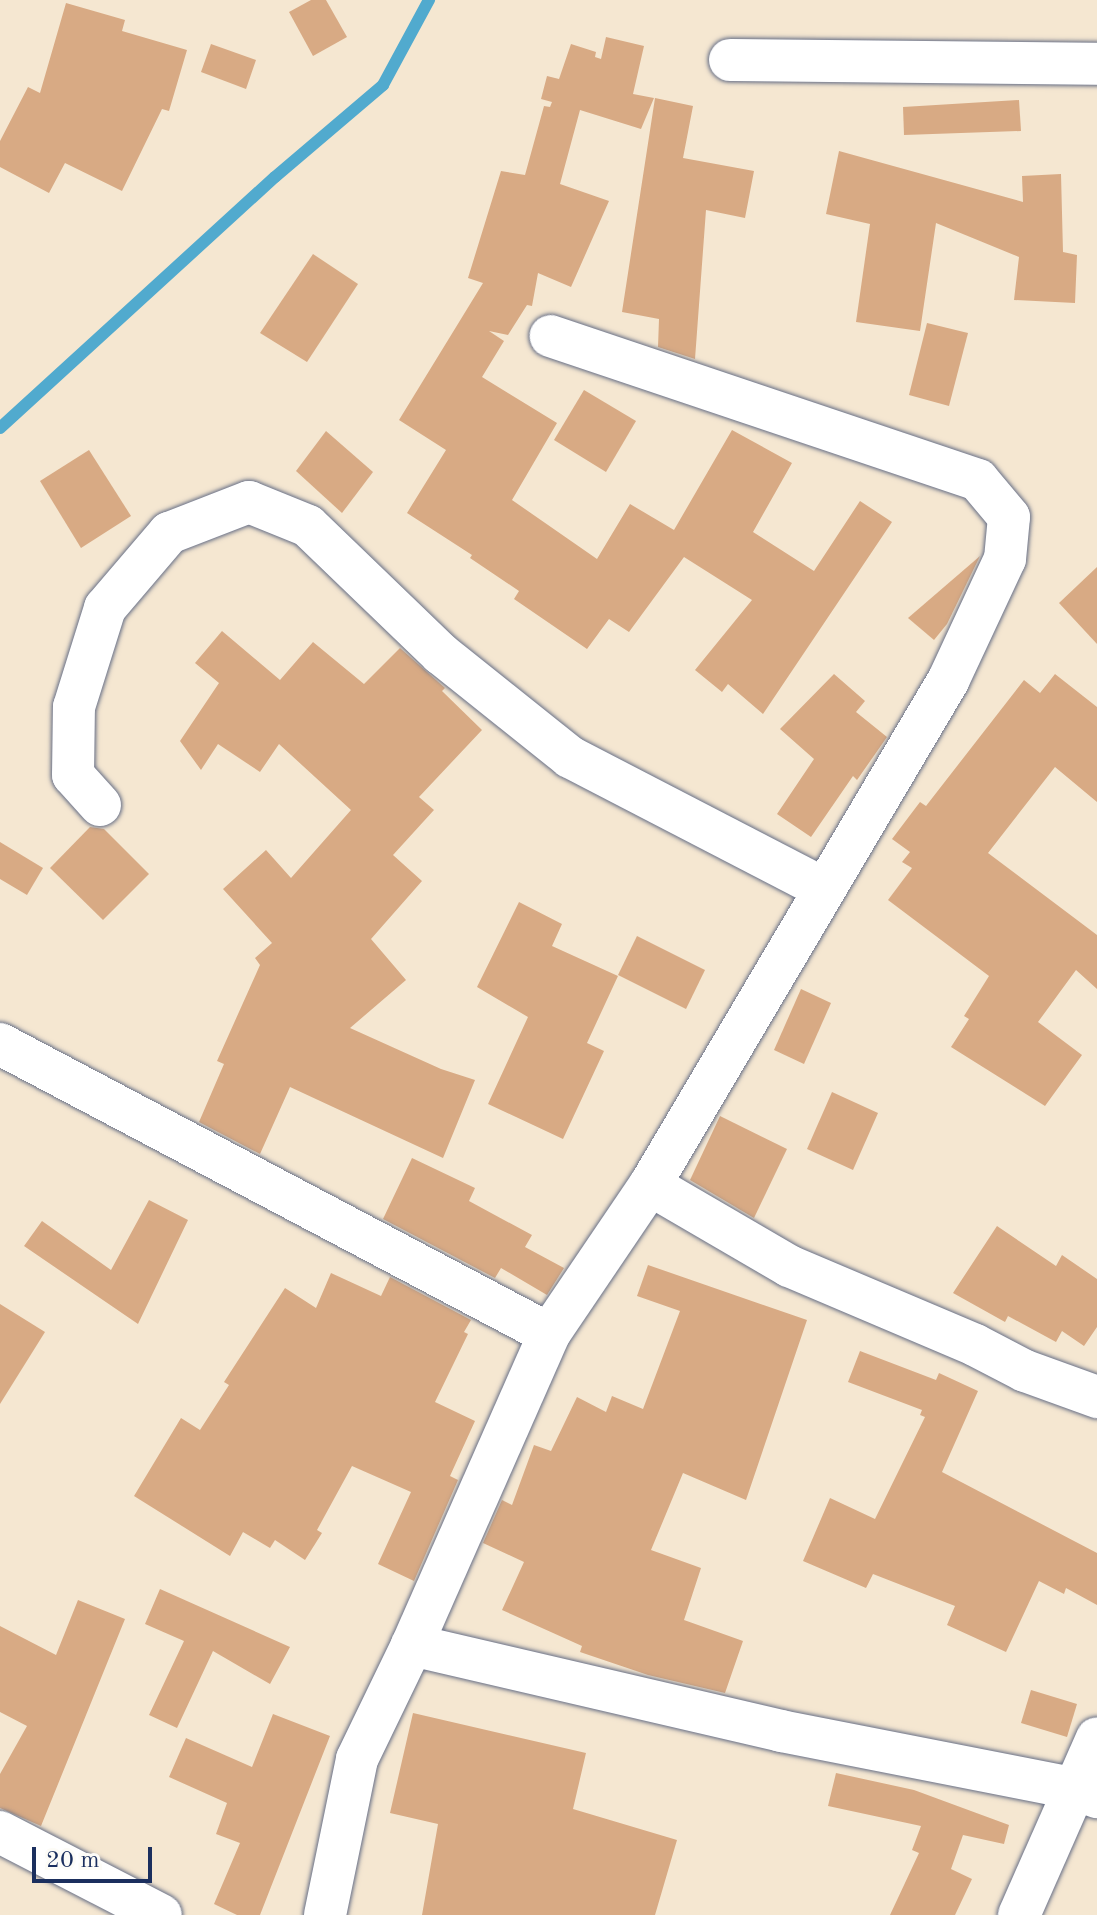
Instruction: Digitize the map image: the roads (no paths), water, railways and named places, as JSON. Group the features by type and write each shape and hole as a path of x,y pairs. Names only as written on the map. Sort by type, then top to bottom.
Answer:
{"street":[{"path":"730,60 1097,64"},
{"path":"325,1915 357,1759 412,1645 549,1334 650,1185 948,681 1005,559 1009,517 978,480 551,336"},
{"path":"100,805 73,775 74,707 105,608 169,533 249,502 308,526 441,654 570,757 823,888"},
{"path":"0,1044 549,1334"},
{"path":"650,1185 789,1266 975,1345 1025,1371 1097,1397"},
{"path":"412,1645 781,1731 1085,1792"},
{"path":"1019,1915 1085,1792 1097,1738"},
{"path":"0,1832 161,1915"}],"waterway":[{"path":"0,428 275,177 383,85 429,0"}]}
